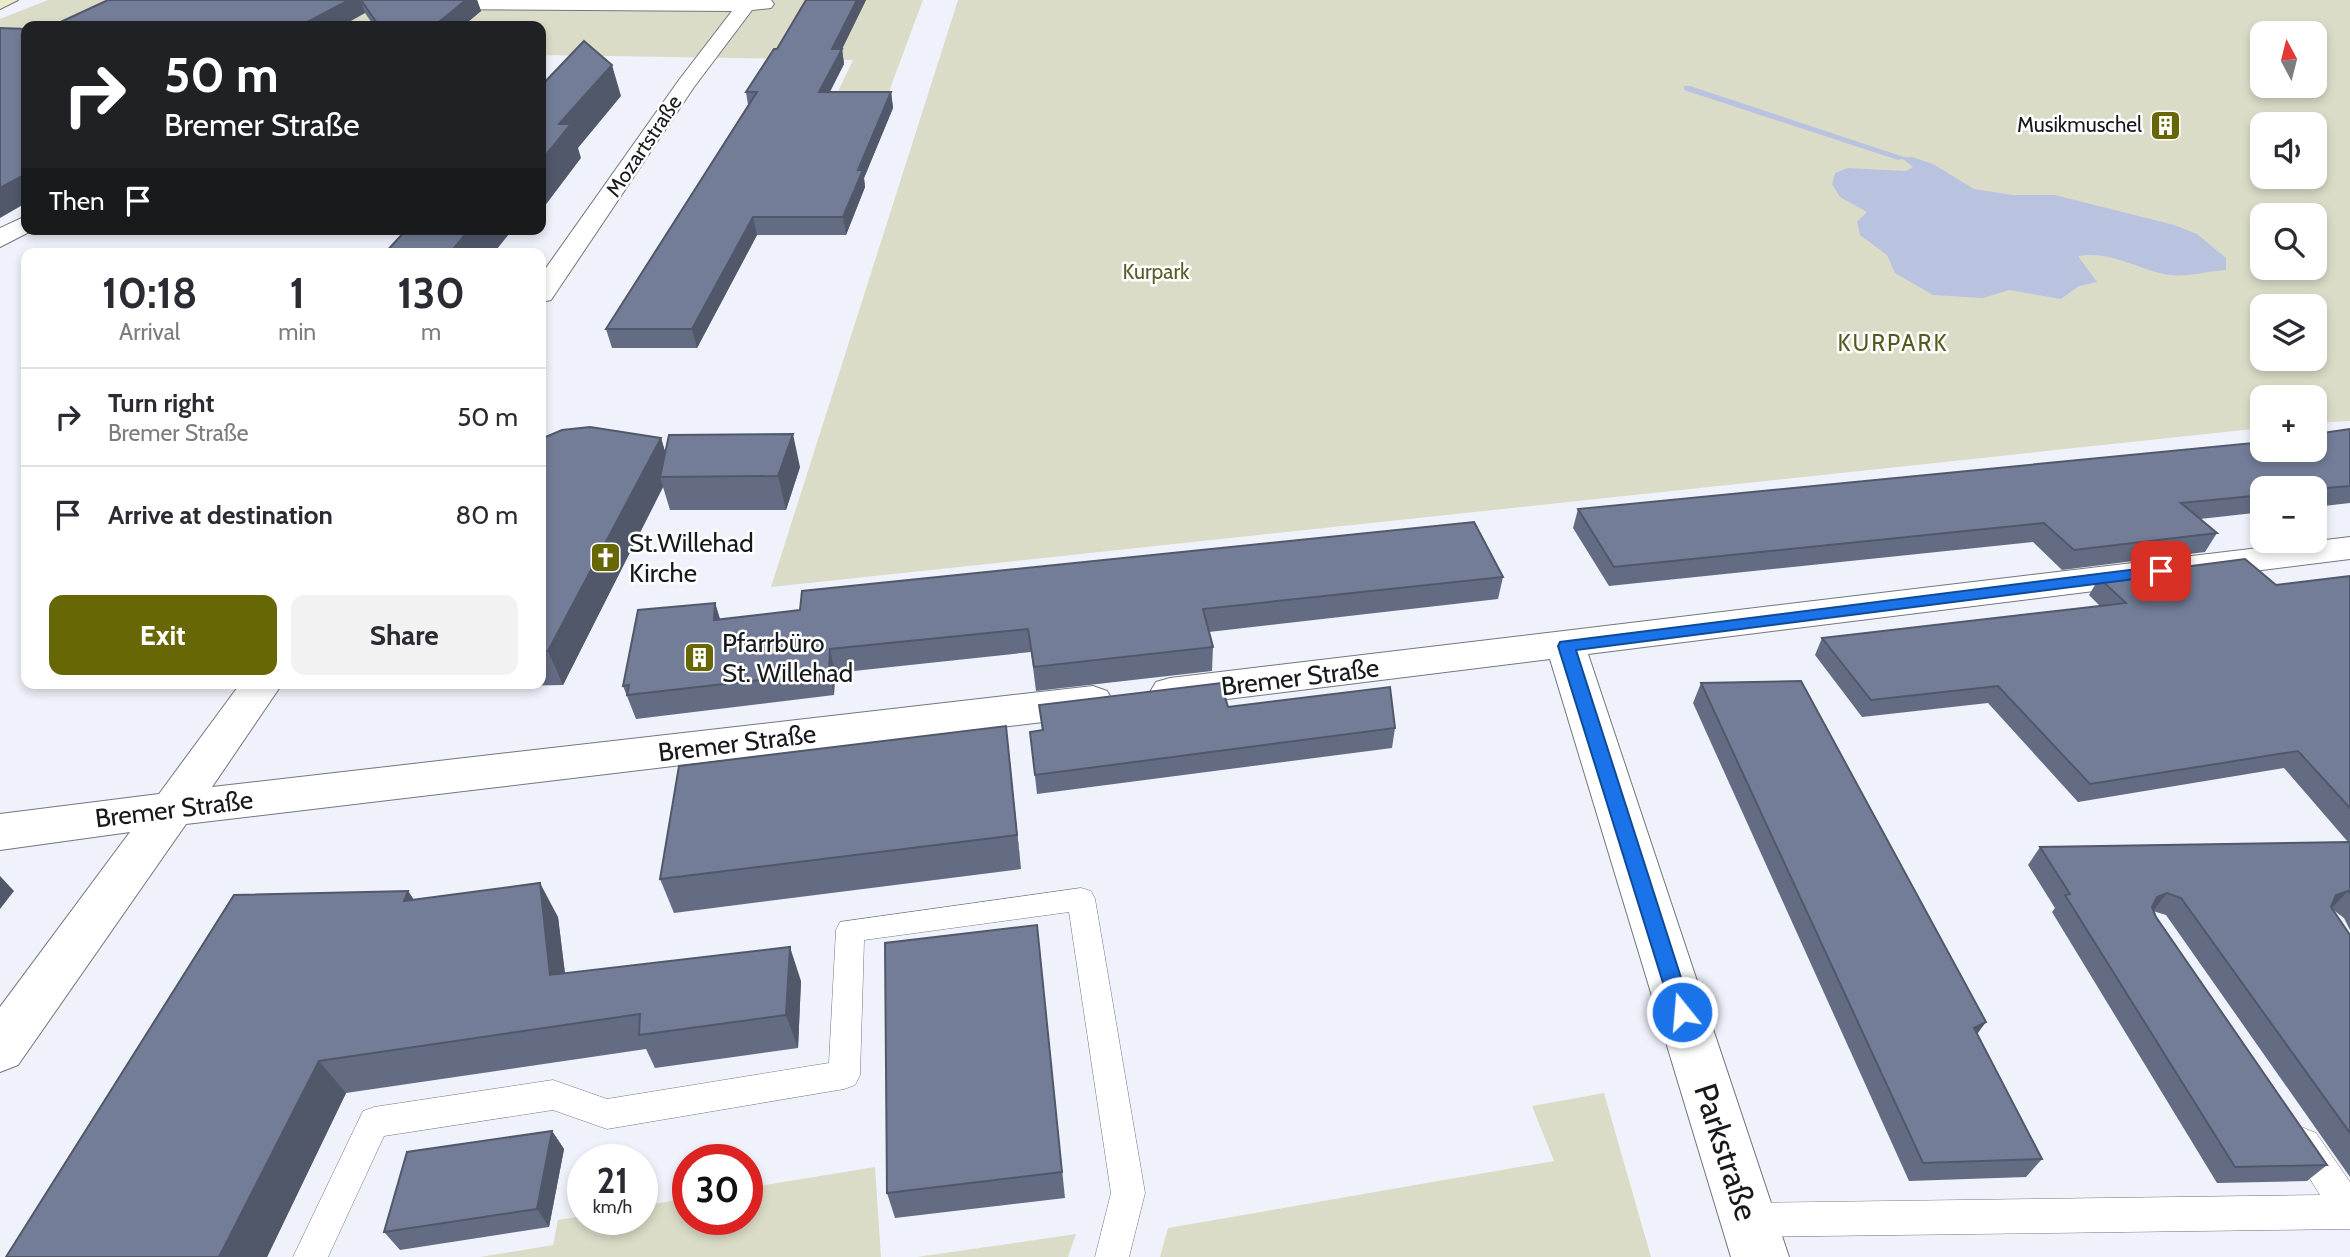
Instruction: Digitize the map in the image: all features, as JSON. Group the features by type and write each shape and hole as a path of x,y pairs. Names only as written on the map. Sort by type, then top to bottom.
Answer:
{"main road":[{"path":"0,4 9,0"}],"street":[{"path":"420,4 754,3"},
{"name":"Mozartstraße","path":"546,287 686,84 754,3"},
{"path":"0,239 21,227"},
{"name":"Bremer Straße","path":"0,832 172,809 1566,646 2350,548"},
{"name":"Parkstraße","path":"1566,646 1754,1239"},
{"path":"0,1048 258,689"}],"lane":[{"path":"310,1257 374,1122 553,1095 607,1114 844,1075 850,930 1082,899 1128,1193 1112,1257"},
{"path":"2287,1119 2350,1211"},
{"path":"1754,1239 2350,1211"}],"green space":[{"path":"48,0 923,0 884,105 832,104 853,60 546,55 546,21 21,21 21,46 0,46 0,19"},
{"name":"Kurpark","path":"958,0 2350,0 2350,421 2327,422 2327,385 2250,385 2250,429 771,587"},
{"path":"1604,1093 1651,1257 1160,1257 1168,1228 1554,1161 1532,1106"},
{"path":"875,1167 881,1257 480,1257 553,1245 558,1220 567,1219 567,1235 658,1235 658,1203 672,1201 672,1235 763,1235 763,1185"},
{"path":"1076,1234 1068,1257 917,1257"}],"water":[{"path":"1912,157 1933,164 1974,189 2013,195 2055,195 2174,225 2197,234 2226,258 2226,270 2170,275 2114,258 2078,256 2097,282 2079,286 2061,299 2009,290 1983,298 1933,295 1895,273 1887,255 1860,235 1857,222 1867,212 1840,197 1832,184 1835,173 1848,168 1906,171 1913,167 1902,158"}],"building":[{"path":"108,0 349,0 309,21 63,21"},
{"path":"361,0 466,0 440,21 376,21"},
{"path":"806,0 857,0 832,49 842,49 819,92 891,92 858,170 863,170 843,217 753,217 692,329 606,329 757,92 746,92 774,49 777,49"},
{"path":"0,28 21,29 21,177 0,188"},
{"path":"584,41 612,65 559,124 571,124 546,155 546,81"},
{"path":"401,235 465,235 454,248 390,248"},
{"path":"590,427 661,438 546,651 546,437 562,430"},
{"path":"2350,429 2350,486 2327,488 2327,476 2250,476 2250,496 2181,503 2217,533 2074,550 2044,523 1614,567 1578,509 2250,443 2250,462 2327,462 2327,432"},
{"path":"793,434 778,476 660,477 669,435"},
{"path":"1474,522 1503,577 1203,609 1213,647 1034,667 1028,629 830,649 829,672 627,695 629,685 623,686 638,610 715,603 714,620 800,610 802,591"},
{"path":"2245,559 2276,585 2350,576 2350,808 2298,751 2090,784 1998,686 1871,700 1822,638 2126,603 2099,578"},
{"path":"1801,681 1986,1022 1974,1028 2042,1159 1923,1163 1701,683"},
{"path":"1221,683 1228,707 1390,687 1395,728 1035,775 1030,732 1043,730 1039,705"},
{"path":"1006,726 1017,835 660,879 679,766"},
{"path":"2350,842 2350,893 2348,891 2336,895 2331,907 2350,935 2350,1133 2181,898 2167,893 2157,897 2152,907 2156,917 2327,1165 2235,1167 2065,895 2070,894 2040,847"},
{"path":"540,883 550,975 790,947 786,1015 639,1035 640,1014 319,1061 219,1257 6,1257 234,895 408,891 404,901"},
{"path":"1037,925 1062,1172 887,1193 885,943"},
{"path":"552,1131 537,1209 384,1232 407,1152"}],"waterway":[{"path":"1687,88 1902,158"}],"place":[{"name":"Musikmuschel","path":"2165,125"},
{"name":"St.Willehad Kirche","path":"606,558"},
{"name":"Pfarrbüro St. Willehad","path":"699,658"}],"district":[{"name":"KURPARK","path":"1893,343"}],"route":[{"path":"1682,1012 1566,646 2161,571"}]}
